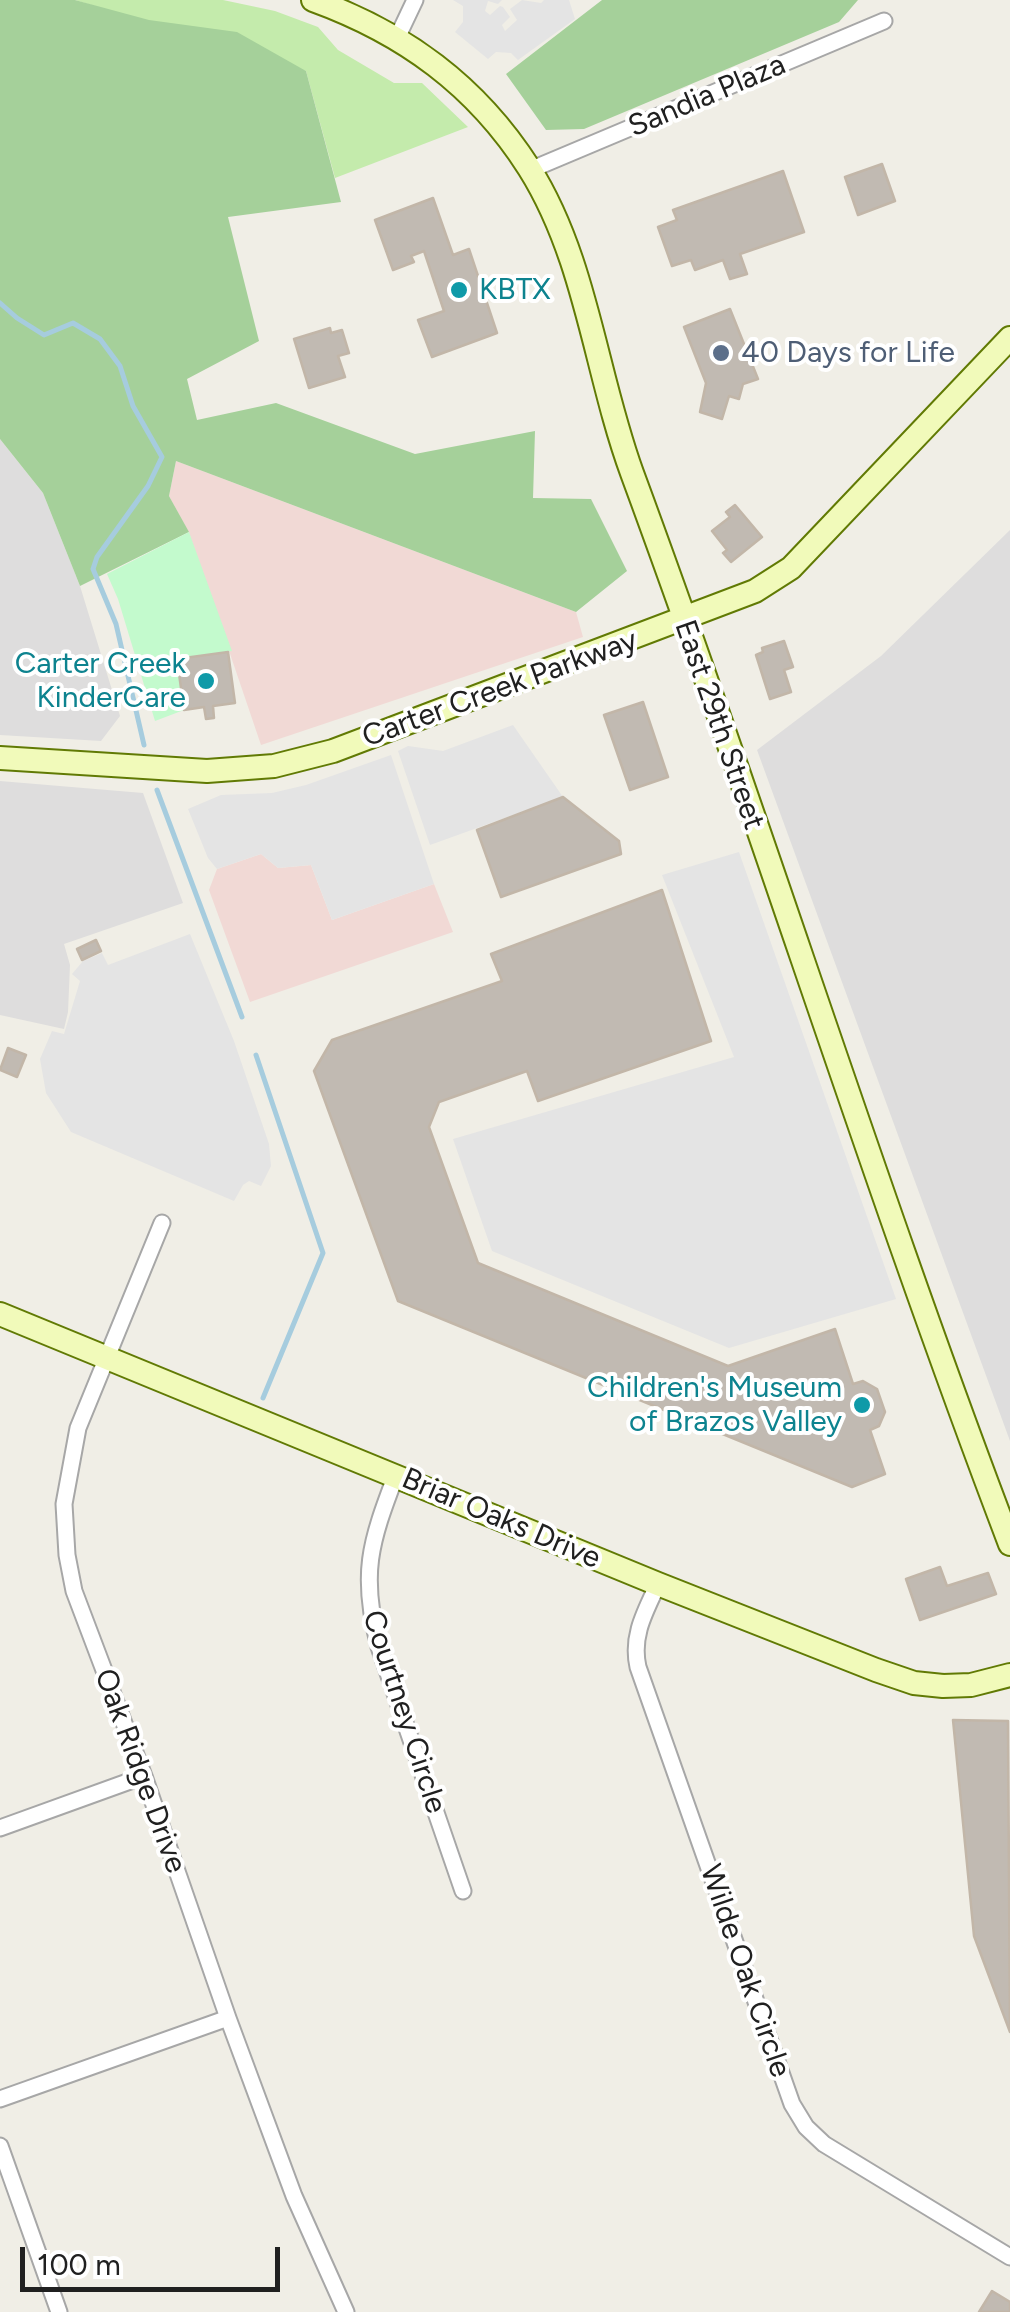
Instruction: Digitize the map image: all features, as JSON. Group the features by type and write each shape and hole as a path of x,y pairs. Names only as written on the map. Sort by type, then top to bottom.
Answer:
{"street":[{"name":"East 29th Street","path":"312,0 354,15 397,38 470,92 504,132 555,215 568,248 623,448 912,1283 1010,1544"},
{"path":"397,38 415,0"},
{"name":"Sandia Plaza","path":"530,170 884,22"},
{"name":"Carter Creek Parkway","path":"0,758 206,771 274,766 332,751 755,592 791,568 1010,338"},
{"name":"Oak Ridge Drive","path":"162,1223 78,1428 64,1504 67,1554 74,1590 228,2018 294,2196 346,2312"},
{"name":"Briar Oaks Drive","path":"0,1314 658,1584 914,1683 971,1685 1010,1675"},
{"name":"Courtney Circle","path":"396,1475 372,1538 368,1607 463,1890"},
{"name":"Wilde Oak Circle","path":"658,1584 638,1630 634,1650 638,1667 792,2104 806,2127 824,2144 1010,2256"},
{"path":"0,1828 144,1776"},
{"path":"0,2098 228,2018"},
{"path":"0,2146 59,2312"}],"shaded area":[{"path":"453,0 502,0 498,4 488,1 485,11 490,15 503,7 510,17 502,25 505,31 517,20 510,9 522,0 569,0 575,19 518,60 511,53 496,52 488,59 455,32 463,22 463,6"},
{"path":"0,439 43,493 80,586 120,716 101,741 0,735"},
{"path":"176,461 576,612 583,637 261,745 189,533 169,496"},
{"path":"1010,530 1010,1441 757,750 881,656"},
{"path":"513,725 563,797 430,845 398,751 408,746 443,751"},
{"path":"391,755 434,884 332,920 311,865 278,868 261,854 217,869 208,858 188,809 221,795 272,793 306,785"},
{"path":"0,781 143,793 183,903 64,944 70,965 64,1029 0,1015"},
{"path":"739,852 896,1299 729,1348 492,1251 453,1139 734,1057 662,875"},
{"path":"261,854 278,868 311,865 332,920 434,884 453,932 250,1002 209,890 217,869"},
{"path":"190,934 234,1041 269,1144 271,1166 261,1186 249,1181 234,1201 71,1132 46,1093 40,1059 52,1031 64,1034 80,981 72,974 83,961 102,953 108,965"}],"green space":[{"path":"0,0 75,0 149,20 237,32 306,71 341,202 228,217 259,341 187,379 197,420 276,403 415,454 535,431 533,498 591,499 627,571 576,612 176,461 169,496 189,532 80,586 43,493 0,439"},
{"path":"75,0 223,0 275,11 318,27 338,50 394,83 422,83 468,127 335,178 306,71"},
{"path":"602,0 858,0 839,22 584,129 546,130 506,74"},
{"path":"189,532 232,651 177,659 184,710 155,721 107,574"}],"building":[{"path":"882,164 895,201 858,215 845,177"},
{"path":"783,171 804,232 740,254 747,274 730,279 723,260 695,270 691,260 672,266 658,227 677,220 673,210"},
{"name":"KBTX","path":"433,198 453,255 469,249 497,333 432,357 418,320 444,311 424,251 411,256 414,262 393,270 375,220"},
{"name":"40 Days for Life","path":"730,309 758,379 743,384 739,399 729,396 722,419 700,412 706,383 684,327"},
{"path":"330,328 331,333 342,330 349,353 338,356 345,377 309,388 294,339"},
{"path":"735,505 762,537 731,562 712,531 730,517 726,512"},
{"path":"784,641 793,667 784,670 791,692 770,699 756,655 763,652 762,648"},
{"name":"Carter Creek KinderCare","path":"228,652 235,703 213,706 214,718 206,719 204,707 184,710 177,659"},
{"path":"643,702 668,777 630,790 604,715"},
{"path":"563,797 619,841 621,854 501,897 477,830"},
{"path":"662,890 711,1041 538,1101 527,1071 439,1102 429,1127 478,1263 728,1366 835,1329 853,1384 863,1381 877,1389 885,1412 879,1426 870,1430 885,1474 852,1487 398,1301 314,1071 332,1040 502,981 491,954"},
{"path":"96,940 101,951 82,960 77,949"},
{"path":"8,1048 26,1055 17,1077 0,1070"},
{"path":"940,1567 947,1586 988,1573 996,1594 920,1620 906,1579"},
{"path":"953,1720 1008,1721 1010,2032 974,1936"},
{"path":"992,2291 1010,2302 1010,2312 979,2312"}],"waterway":[{"path":"0,303 44,335 73,323 100,339 120,366 133,406 162,457 148,486 97,557 93,569 116,624 144,745"},
{"path":"157,790 242,1017"},
{"path":"256,1055 323,1253 263,1398"}],"place":[{"name":"KBTX","path":"459,290"},
{"name":"40 Days for Life","path":"721,353"},
{"name":"Carter Creek KinderCare","path":"206,681"},
{"name":"Children's Museum of Brazos Valley","path":"862,1405"}]}
